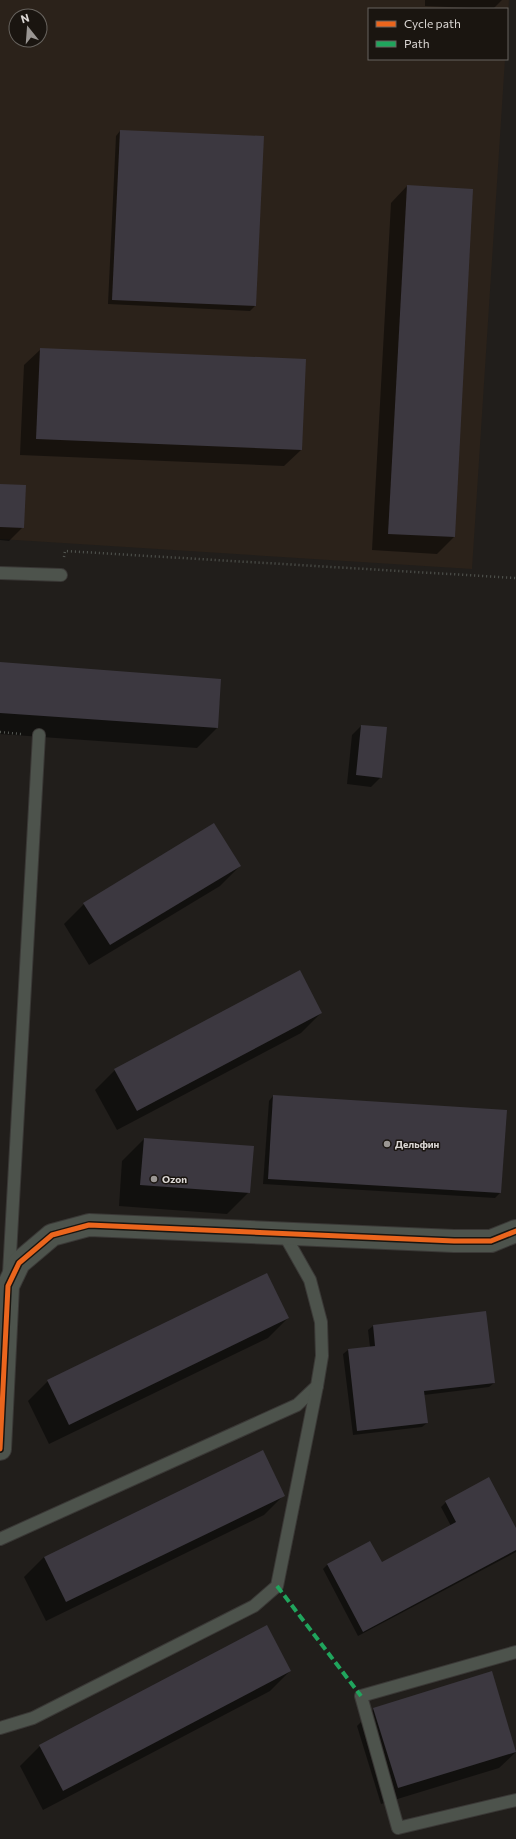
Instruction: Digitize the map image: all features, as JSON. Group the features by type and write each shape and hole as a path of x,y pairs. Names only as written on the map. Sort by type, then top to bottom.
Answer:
{"street":[{"path":"0,1449 8,1286 19,1263 52,1235 89,1225 454,1241 491,1241 516,1231"}],"lane":[{"path":"0,573 62,575"},
{"path":"8,1286 39,735"},
{"path":"0,1728 33,1718 254,1606 277,1586 322,1356 321,1322 310,1280 284,1234"},
{"path":"0,1539 297,1405 317,1386"},
{"path":"516,1652 361,1696 398,1828 516,1800"}],"path":[{"path":"62,575 65,551 516,578"}],"shaded area":[{"path":"0,0 509,0 508,16 508,8 368,8 368,60 505,60 472,569 0,539"}],"building":[{"path":"120,130 264,136 256,306 112,300"},
{"path":"407,185 473,189 455,537 388,534"},
{"path":"40,348 306,359 302,450 36,439"},
{"path":"0,484 26,485 24,528 0,527"},
{"path":"0,662 221,679 218,728 0,713"},
{"path":"361,725 387,727 382,778 356,775"},
{"path":"214,823 241,866 110,945 83,903"},
{"path":"300,970 322,1013 137,1111 114,1069"},
{"name":"Дельфин","path":"273,1095 507,1110 501,1193 268,1179"},
{"path":"144,1138 254,1146 250,1193 140,1185"},
{"path":"267,1273 289,1318 69,1425 47,1380"},
{"path":"486,1311 495,1383 424,1391 428,1423 357,1431 348,1349 375,1346 373,1325"},
{"path":"263,1450 285,1496 66,1602 44,1557"},
{"path":"489,1477 516,1528 516,1550 363,1632 327,1564 370,1541 382,1562 456,1522 445,1501"},
{"path":"267,1625 291,1671 63,1791 39,1745"},
{"path":"492,1671 516,1752 398,1788 373,1708"}],"marked path":[{"path":"277,1586 361,1696"}],"cycle path":[{"path":"0,1449 8,1286 19,1263 52,1235 89,1225 454,1241 491,1241 516,1231"}],"place":[{"name":"Дельфин","path":"387,1144"},
{"name":"Ozon","path":"154,1179"}]}
